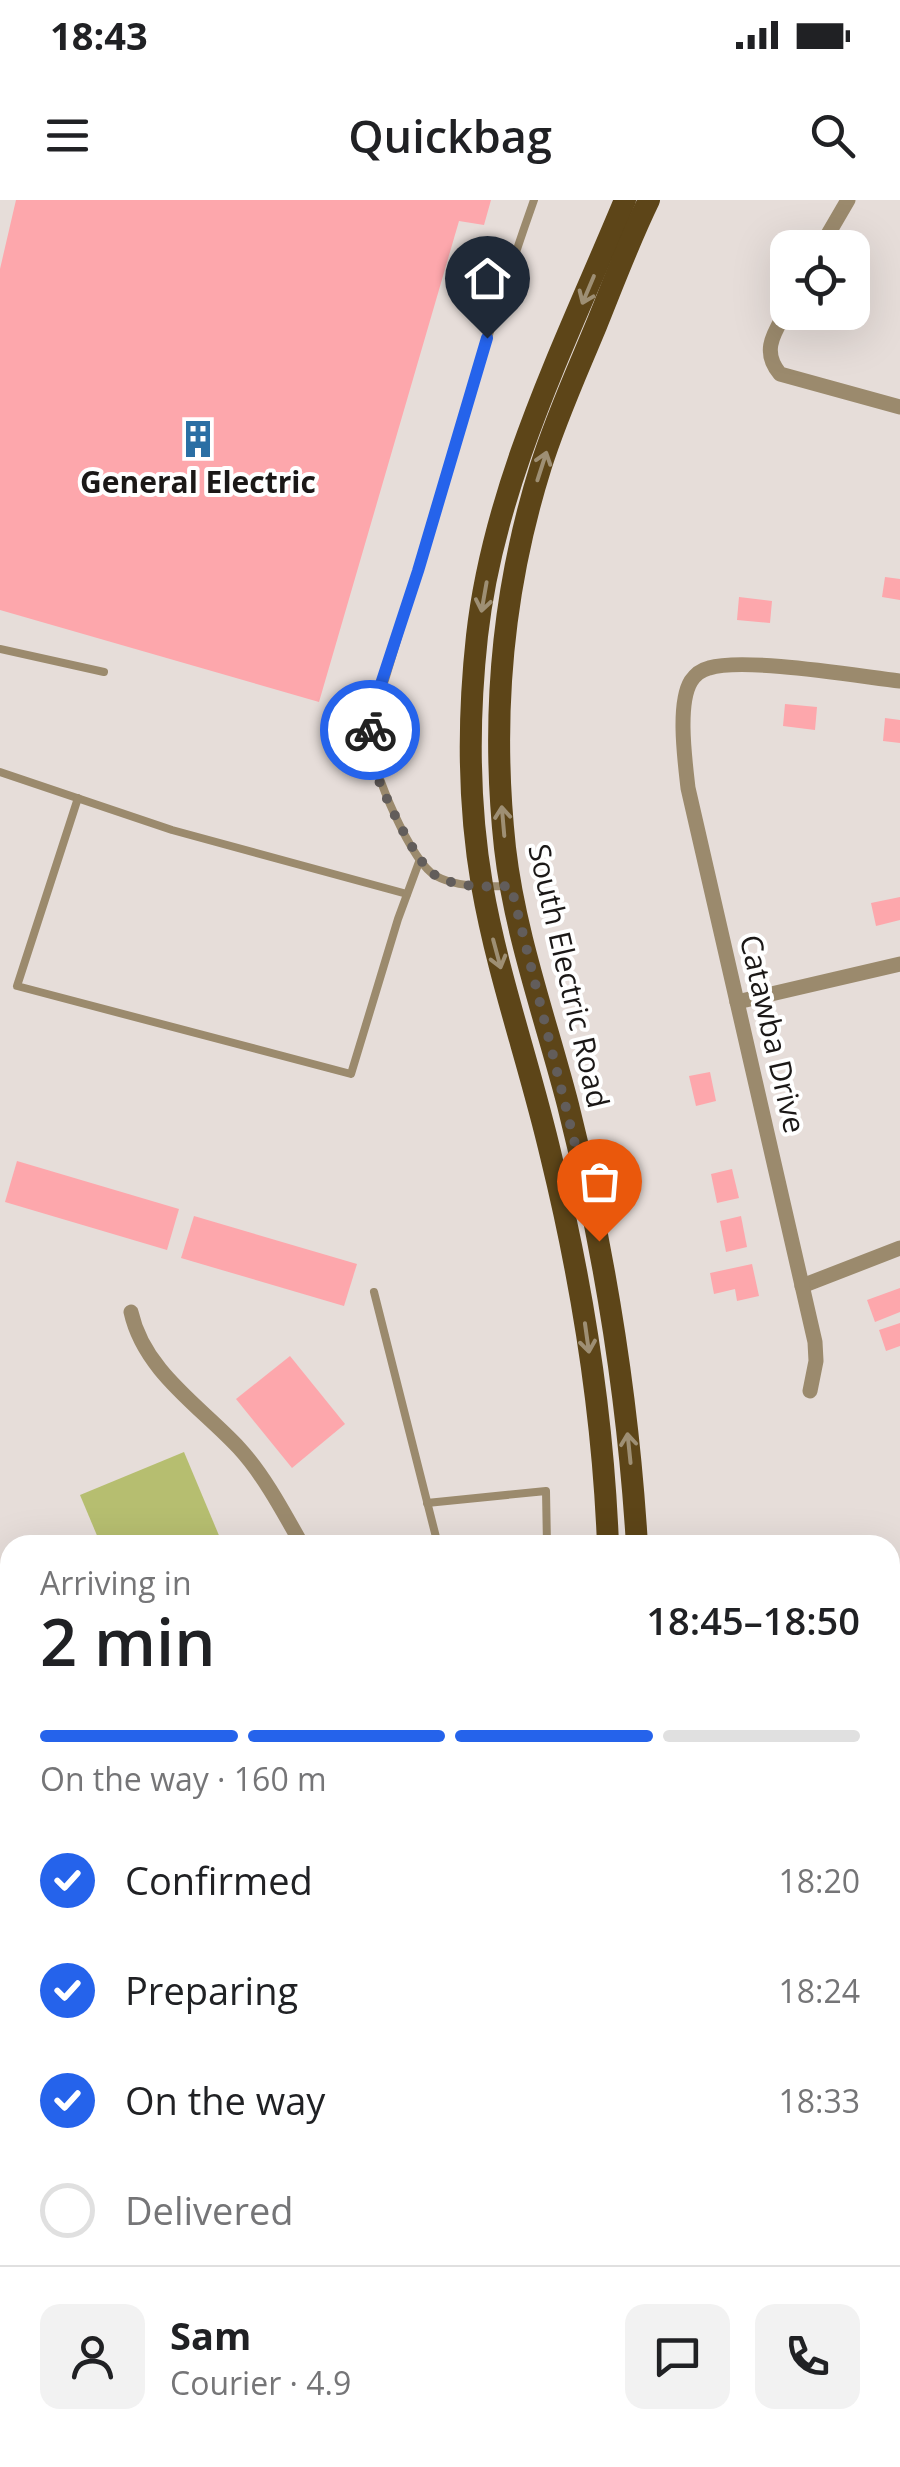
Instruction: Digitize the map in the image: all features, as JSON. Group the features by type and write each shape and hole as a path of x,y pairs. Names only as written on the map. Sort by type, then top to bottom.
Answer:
{"main road":[{"name":"South Electric Road","path":"607,1535 599,1430 576,1268 482,887 470,736 478,632 488,574 520,456 625,200"},
{"name":"South Electric Road","path":"636,1535 619,1360 604,1265 511,886 501,796 499,725 512,580 536,484 562,406 648,200"}],"street":[{"path":"830,230 848,200"},
{"path":"776,330 768,350 780,374 900,407"},
{"name":"Catawba Drive","path":"810,1390 815,1342 688,788 684,751 688,688 699,672 714,666 770,667 900,681"},
{"path":"737,1002 900,964"},
{"path":"802,1286 900,1248"},
{"path":"131,1312 135,1330 154,1362 242,1451 296,1535"}],"lane":[{"path":"511,886 482,887 436,876 419,862 375,770 370,737 371,720 496,308 534,200"},
{"path":"0,649 104,672"},
{"path":"0,772 172,830 407,894"},
{"path":"78,798 17,986 352,1074 419,862"},
{"path":"374,1292 435,1535"},
{"path":"427,1503 546,1491 547,1535"}],"green space":[{"path":"184,1452 219,1535 97,1535 80,1495"}],"building":[{"name":"General Electric","path":"16,200 491,200 484,225 459,221 319,702 0,610 0,269"},
{"path":"885,577 900,579 900,600 882,597"},
{"path":"739,597 772,601 770,623 737,620"},
{"path":"785,704 817,707 815,730 783,726"},
{"path":"885,718 900,720 900,743 883,741"},
{"path":"900,897 900,920 876,926 871,903"},
{"path":"710,1072 716,1101 696,1106 689,1076"},
{"path":"17,1161 179,1209 167,1250 5,1202"},
{"path":"732,1169 739,1198 717,1203 711,1174"},
{"path":"194,1216 357,1264 344,1306 181,1258"},
{"path":"741,1216 747,1247 726,1252 720,1221"},
{"path":"752,1264 759,1296 737,1301 735,1289 714,1294 710,1273"},
{"path":"900,1288 900,1312 875,1322 867,1300"},
{"path":"900,1323 900,1346 886,1351 879,1330"},
{"path":"290,1356 345,1424 292,1468 236,1399"}],"way so far":[{"path":"370,730 375,770 419,862 436,876 452,881 482,887 511,886 599,1241"}],"place":[{"name":"General Electric","path":"198,439"}],"route":[{"path":"370,730 376,699 487,338"}]}
